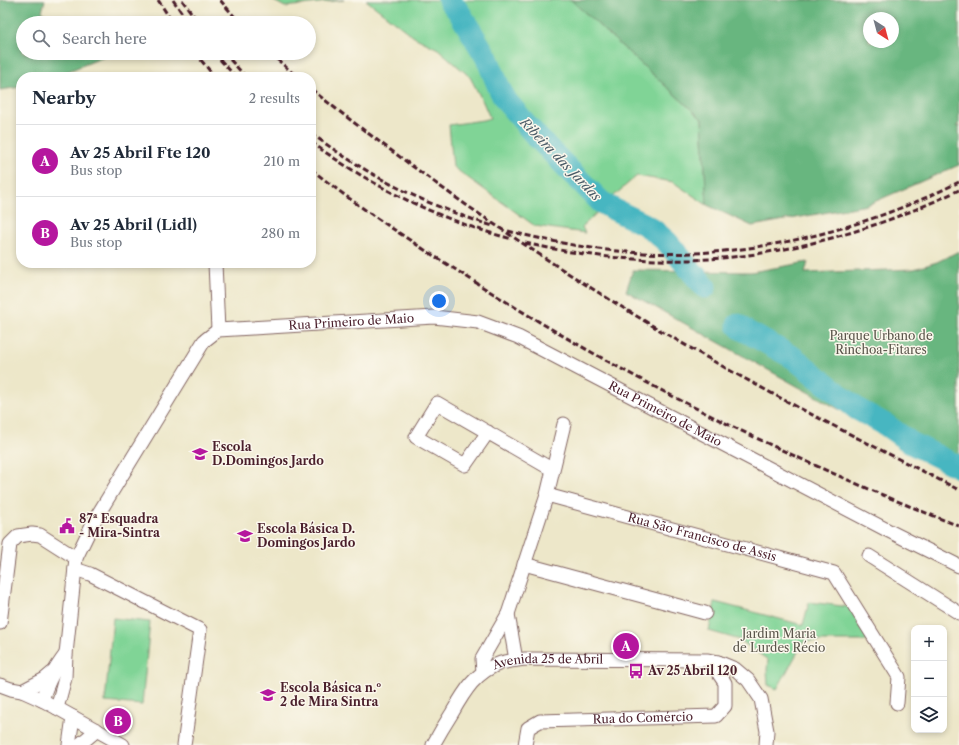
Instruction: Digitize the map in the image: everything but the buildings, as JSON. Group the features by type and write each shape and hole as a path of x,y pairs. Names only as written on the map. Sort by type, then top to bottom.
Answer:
{"street":[{"path":"57,708 65,678 66,654 76,563 94,521 204,341 218,330 215,268"},
{"name":"Rua Primeiro de Maio","path":"218,330 434,317 478,322 518,337 887,530 959,566"},
{"path":"488,432 465,465 416,437 437,403 488,432 553,470"},
{"path":"483,672 482,659 508,614 547,495 564,424"},
{"name":"Rua São Francisco de Assis","path":"547,495 834,573 899,677 897,703"},
{"path":"0,623 10,544 18,536 32,534 40,535 90,574 200,630 184,745"},
{"path":"869,556 959,614"},
{"path":"524,564 705,613"},
{"path":"508,614 516,660"},
{"path":"42,700 53,672 66,654"},
{"name":"Avenida 25 de Abril","path":"433,745 466,689 475,679 483,672 500,663 525,659 708,660 718,662 735,669 748,680 760,699 766,731 766,745"},
{"name":"Rua do Comércio","path":"525,745 528,728 540,721 716,716 725,706 725,683 717,671 718,662"},
{"path":"22,691 53,672"},
{"path":"0,685 22,691 42,700 123,745"},
{"path":"69,745 73,717"},
{"path":"79,745 97,730"}],"green space":[{"path":"0,0 45,0 42,12 47,16 16,16 16,60 96,60 66,72 16,72 16,88 0,90"},
{"path":"272,0 344,0 285,7"},
{"path":"366,0 571,0 702,119 707,205 673,182 637,176 582,227 585,233 535,226 453,167 449,125 490,118 470,77 438,49 414,37"},
{"path":"571,0 959,0 959,123 956,127 959,126 959,165 867,205 752,226 707,205 702,119"},
{"name":"Parque Urbano de Rinchoa-Fitares","path":"959,251 959,476 626,291 633,270 751,272 808,262 805,273 914,269 937,262"},
{"name":"Jardim Maria de Lurdes Récio","path":"715,602 803,625 809,602 850,607 871,641 804,641 777,689 768,685 768,660 740,640 709,631"},
{"path":"113,618 150,622 142,705 105,702"}],"waterway":[{"name":"Ribeira das Jardas","path":"449,0 459,12 487,58 500,90 507,102 537,137 601,202 644,224 667,242 705,287"},
{"name":"Ribeira das Jardas","path":"738,325 742,329 794,358 857,409 886,425 911,443 959,467"}],"railway":[{"path":"158,0 168,16"},
{"path":"173,0 184,16"},
{"path":"182,0 194,16"},
{"path":"220,0 234,16"},
{"path":"201,60 211,72"},
{"path":"220,60 231,72"},
{"path":"230,60 241,72"},
{"path":"278,60 291,72"},
{"path":"316,93 363,130 452,195 599,293 674,339 751,382 959,490"},
{"path":"316,137 354,163 398,188 444,209 493,226"},
{"path":"316,145 357,173 432,212 512,239"},
{"path":"316,173 367,211 444,263 523,312 644,381 767,443 894,500 959,526"},
{"path":"508,231 557,242 607,250 652,253 697,253 743,249 788,242 832,231 918,201 959,182"},
{"path":"525,243 575,253 608,257 658,260 697,260 735,257 774,251 850,233 924,206 959,190"}],"place":[{"name":"Escola D.Domingos Jardo","path":"200,454"},
{"name":"87ª Esquadra - Mira-Sintra","path":"67,526"},
{"name":"Escola Básica D. Domingos Jardo","path":"245,536"},
{"name":"Av 25 Abril Fte 120","path":"626,646"},
{"name":"Av 25 Abril 120","path":"636,671"},
{"name":"Escola Básica n.º 2 de Mira Sintra","path":"268,695"},
{"name":"Av 25 Abril (Lidl)","path":"118,721"}]}
